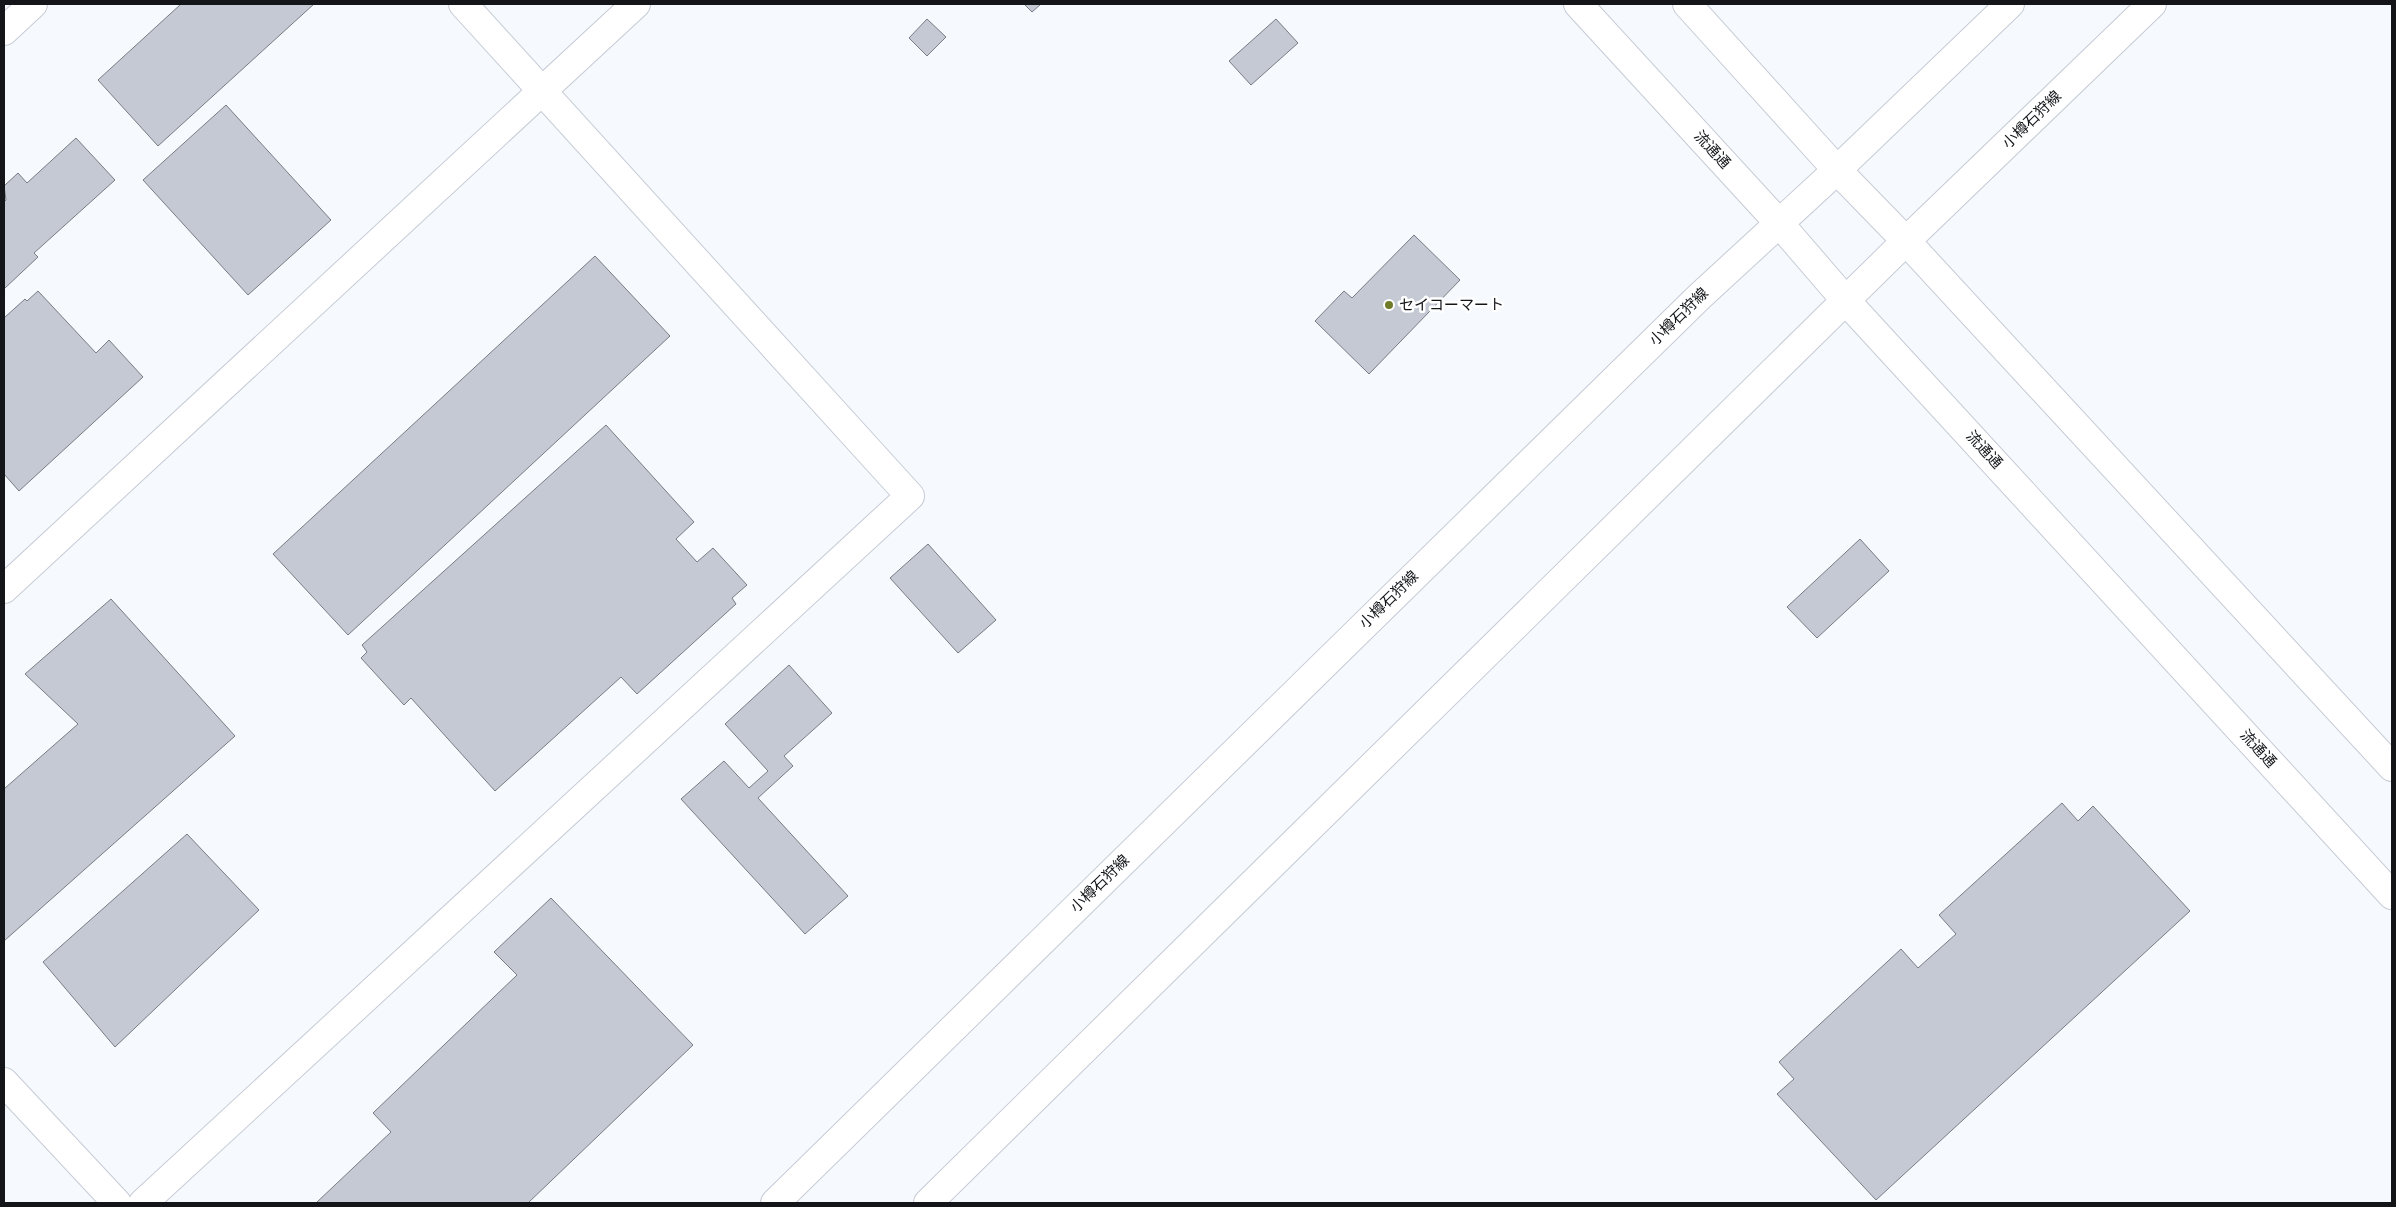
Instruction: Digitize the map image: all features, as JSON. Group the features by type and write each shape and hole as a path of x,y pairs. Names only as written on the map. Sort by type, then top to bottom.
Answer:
{"street":[{"path":"4,31 33,4"},
{"path":"143,1203 910,496 463,4"},
{"path":"4,589 636,4"},
{"name":"流通通","path":"1578,4 1779,223 1847,302 2392,895"},
{"path":"1688,4 1837,170 1906,242 2392,767"},
{"name":"小樽石狩線","path":"775,1203 1699,297 1837,170 2010,4"},
{"name":"小樽石狩線","path":"928,1203 1906,242 2152,4"},
{"path":"4,1082 117,1203"}],"building":[{"path":"181,4 314,4 158,146 98,80"},
{"path":"1024,4 1041,4 1032,12"},
{"path":"927,19 946,37 927,56 909,38"},
{"path":"1276,19 1298,43 1251,85 1229,61"},
{"path":"226,105 331,220 248,295 143,180"},
{"path":"76,138 115,180 34,253 38,257 4,289 4,202 6,200 4,186 18,173 27,183"},
{"path":"1414,235 1460,280 1369,374 1315,321 1344,291 1352,298"},
{"path":"595,256 670,336 348,635 273,554"},
{"path":"38,291 96,353 109,340 143,377 19,491 4,474 4,318 25,299 27,301"},
{"path":"606,425 694,522 676,539 697,562 713,548 747,585 732,598 736,604 637,694 621,677 495,791 411,698 404,705 361,658 367,652 362,645"},
{"path":"1860,539 1889,571 1817,638 1787,607"},
{"path":"928,544 996,620 958,653 890,578"},
{"path":"111,599 235,736 4,941 4,789 78,724 25,674"},
{"path":"789,665 832,713 784,756 793,766 758,798 848,896 805,934 681,799 724,761 749,788 768,771 725,724"},
{"path":"2062,803 2078,821 2093,806 2190,911 1876,1200 1777,1094 1794,1079 1779,1062 1901,949 1918,968 1956,934 1939,915"},
{"path":"187,834 259,910 115,1047 43,962"},
{"path":"551,898 693,1045 528,1203 316,1203 391,1132 373,1113 517,975 494,952"}],"place":[{"name":"セイコーマート","path":"1389,305"}]}
